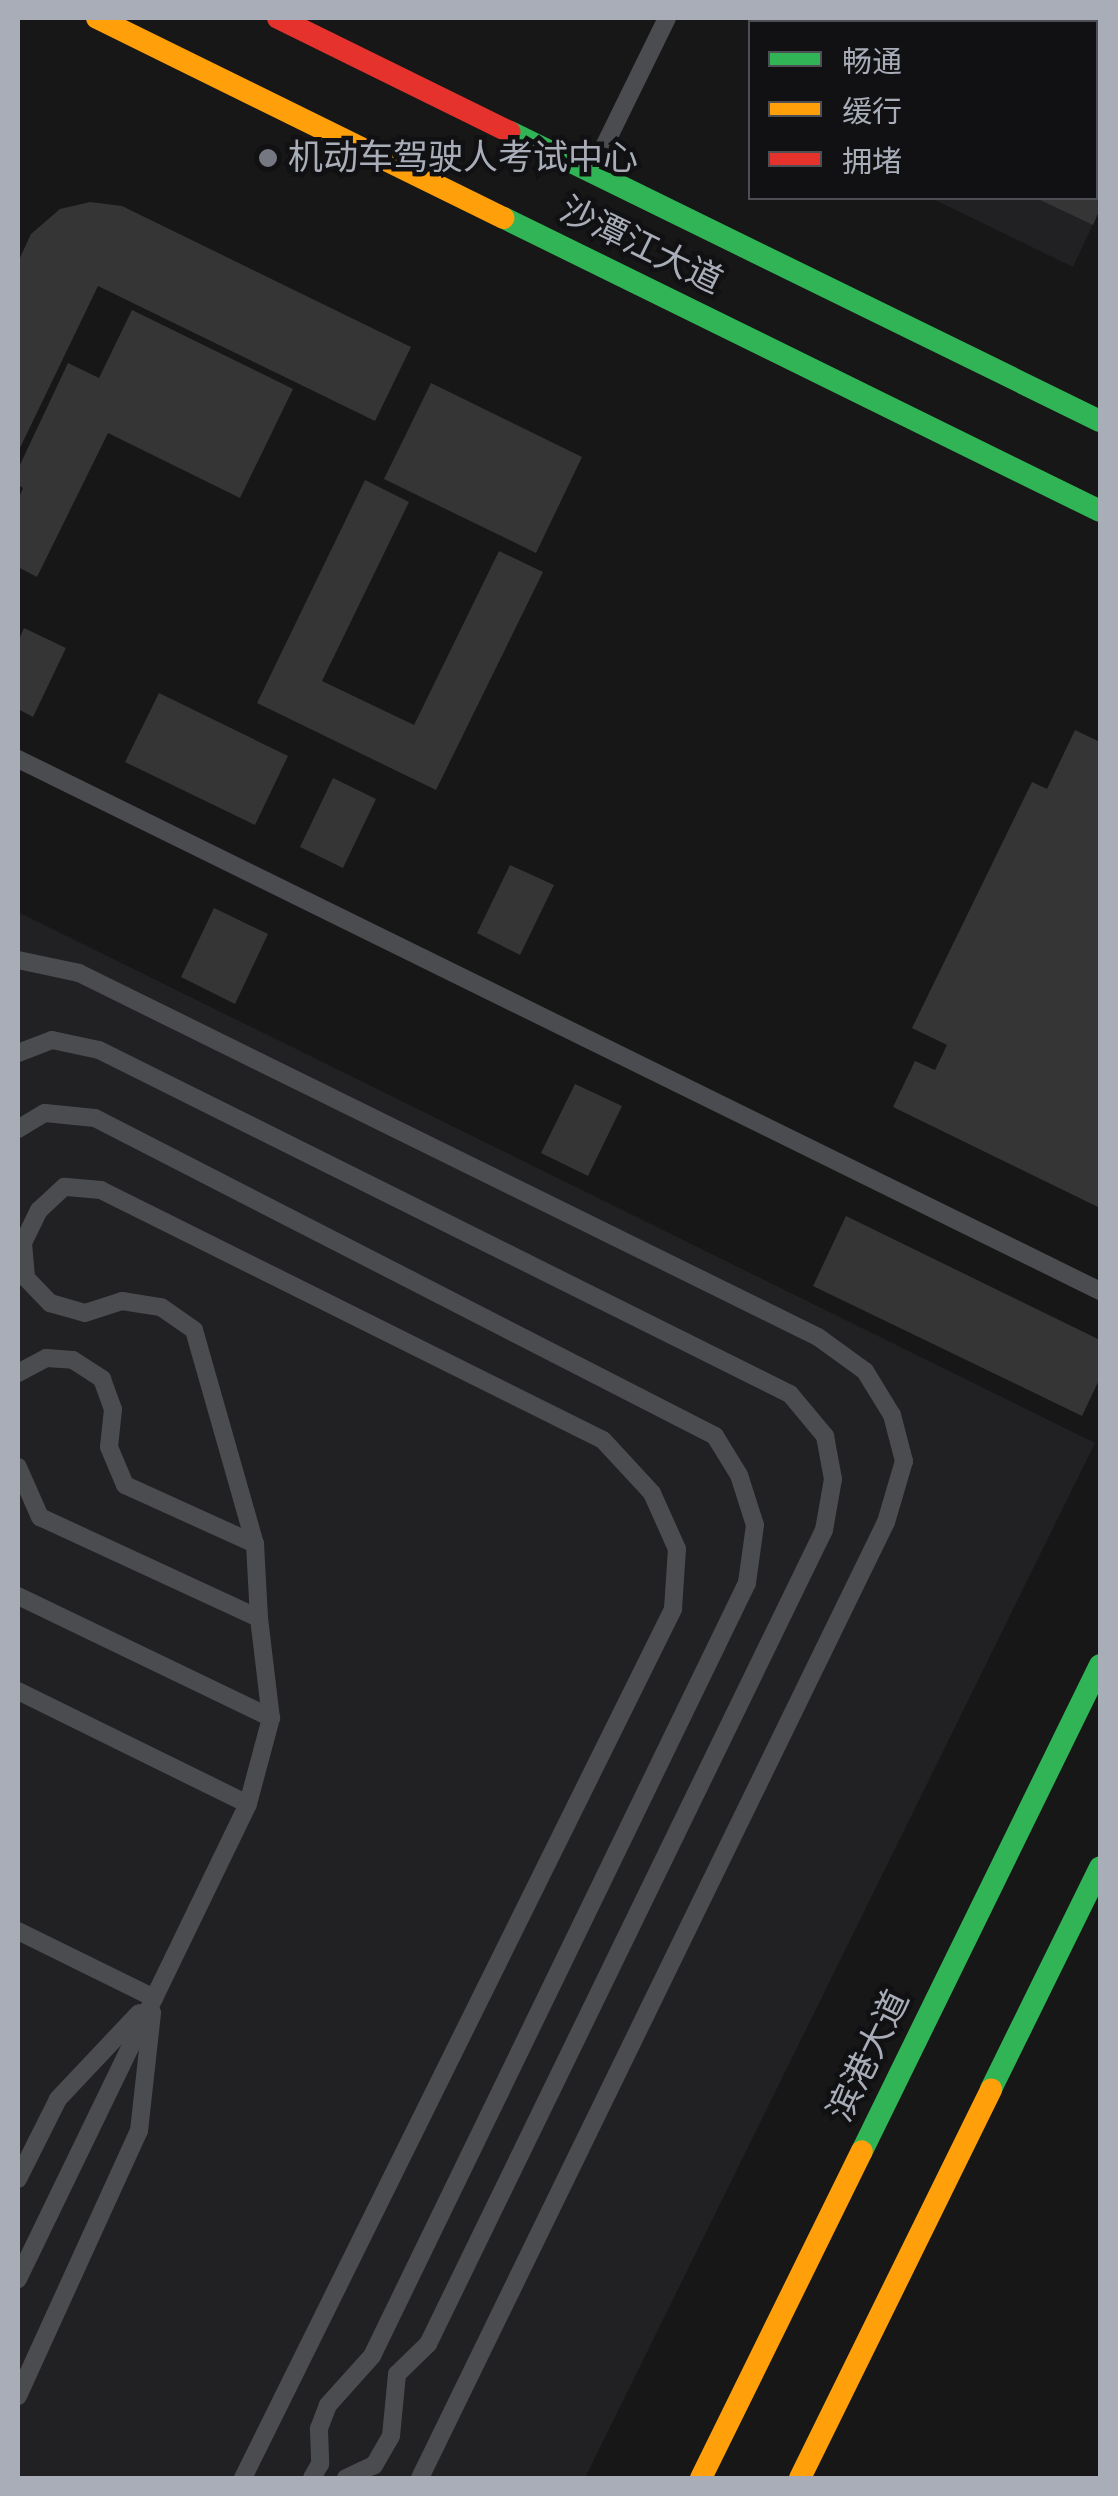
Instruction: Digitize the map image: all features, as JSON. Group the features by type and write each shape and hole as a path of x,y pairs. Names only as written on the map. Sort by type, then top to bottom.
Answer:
{"main road":[{"name":"沙潭江大道","path":"97,18 1100,511"},
{"name":"沙潭江大道","path":"278,18 1100,421"},
{"name":"滨港大道","path":"701,2478 1100,1665"},
{"path":"800,2478 1100,1868"}],"lane":[{"path":"592,172 667,18"},
{"path":"18,760 1100,1291"},
{"path":"18,960 79,973 818,1337 865,1371 892,1415 904,1461 886,1522 420,2478"},
{"path":"18,1053 52,1040 99,1050 790,1394 825,1436 834,1479 824,1530 428,2344 397,2374 391,2436 374,2464 346,2478"},
{"path":"18,1129 45,1113 95,1118 715,1436 738,1475 755,1525 747,1584 372,2356 328,2405 319,2429 320,2464 312,2478"},
{"path":"18,2279 248,1804 270,1718 255,1544 194,1330 161,1306 122,1300 86,1313 50,1303 26,1278 23,1244 39,1210 64,1187 102,1190 603,1440 652,1494 676,1549 673,1609 243,2478"},
{"path":"18,1373 46,1358 72,1360 102,1380 114,1409 109,1447 125,1485 255,1544"},
{"path":"18,1467 40,1517 260,1618"},
{"path":"18,1596 270,1718"},
{"path":"18,1691 248,1804"},
{"path":"18,1931 154,1998"},
{"path":"18,2179 58,2098 154,1998"},
{"path":"18,2396 139,2131 154,1998"}],"shaded area":[{"path":"1100,18 1100,209 1073,267 935,200 1098,200 1098,20 893,20"},
{"path":"18,912 1095,1443 585,2478 18,2478"}],"building":[{"path":"973,18 977,20 914,20"},
{"path":"1100,97 1100,209 1093,225 1040,200 1098,200"},
{"path":"90,202 122,206 411,347 375,421 98,286 18,452 18,262 31,234 60,209"},
{"path":"132,310 293,389 240,498 108,433 37,577 18,567 18,500 23,488 18,485 18,469 68,363 99,378"},
{"path":"431,383 582,457 536,553 384,479"},
{"path":"365,480 409,502 322,681 414,725 499,551 543,572 436,790 257,703"},
{"path":"24,628 66,648 33,717 18,709 18,642"},
{"path":"159,693 288,756 255,825 125,762"},
{"path":"1075,730 1100,742 1100,1208 893,1107 915,1061 935,1070 947,1045 912,1028 1032,782 1047,789"},
{"path":"333,778 376,799 343,868 300,847"},
{"path":"510,865 554,885 520,955 477,933"},
{"path":"214,908 268,934 235,1004 181,977"},
{"path":"575,1084 622,1106 588,1176 541,1153"},
{"path":"846,1216 1100,1340 1100,1378 1082,1416 813,1286"}],"traffic: fast":[{"path":"510,132 1100,421"},
{"path":"504,218 1100,511"},
{"path":"862,2151 1100,1665"},
{"path":"991,2089 1100,1867"}],"traffic: slow":[{"path":"97,18 504,218"},
{"path":"800,2478 991,2089"},
{"path":"701,2478 862,2151"}],"traffic: jam":[{"path":"278,18 510,132"}],"place":[{"name":"机动车驾驶人考试中心","path":"268,158"}]}
